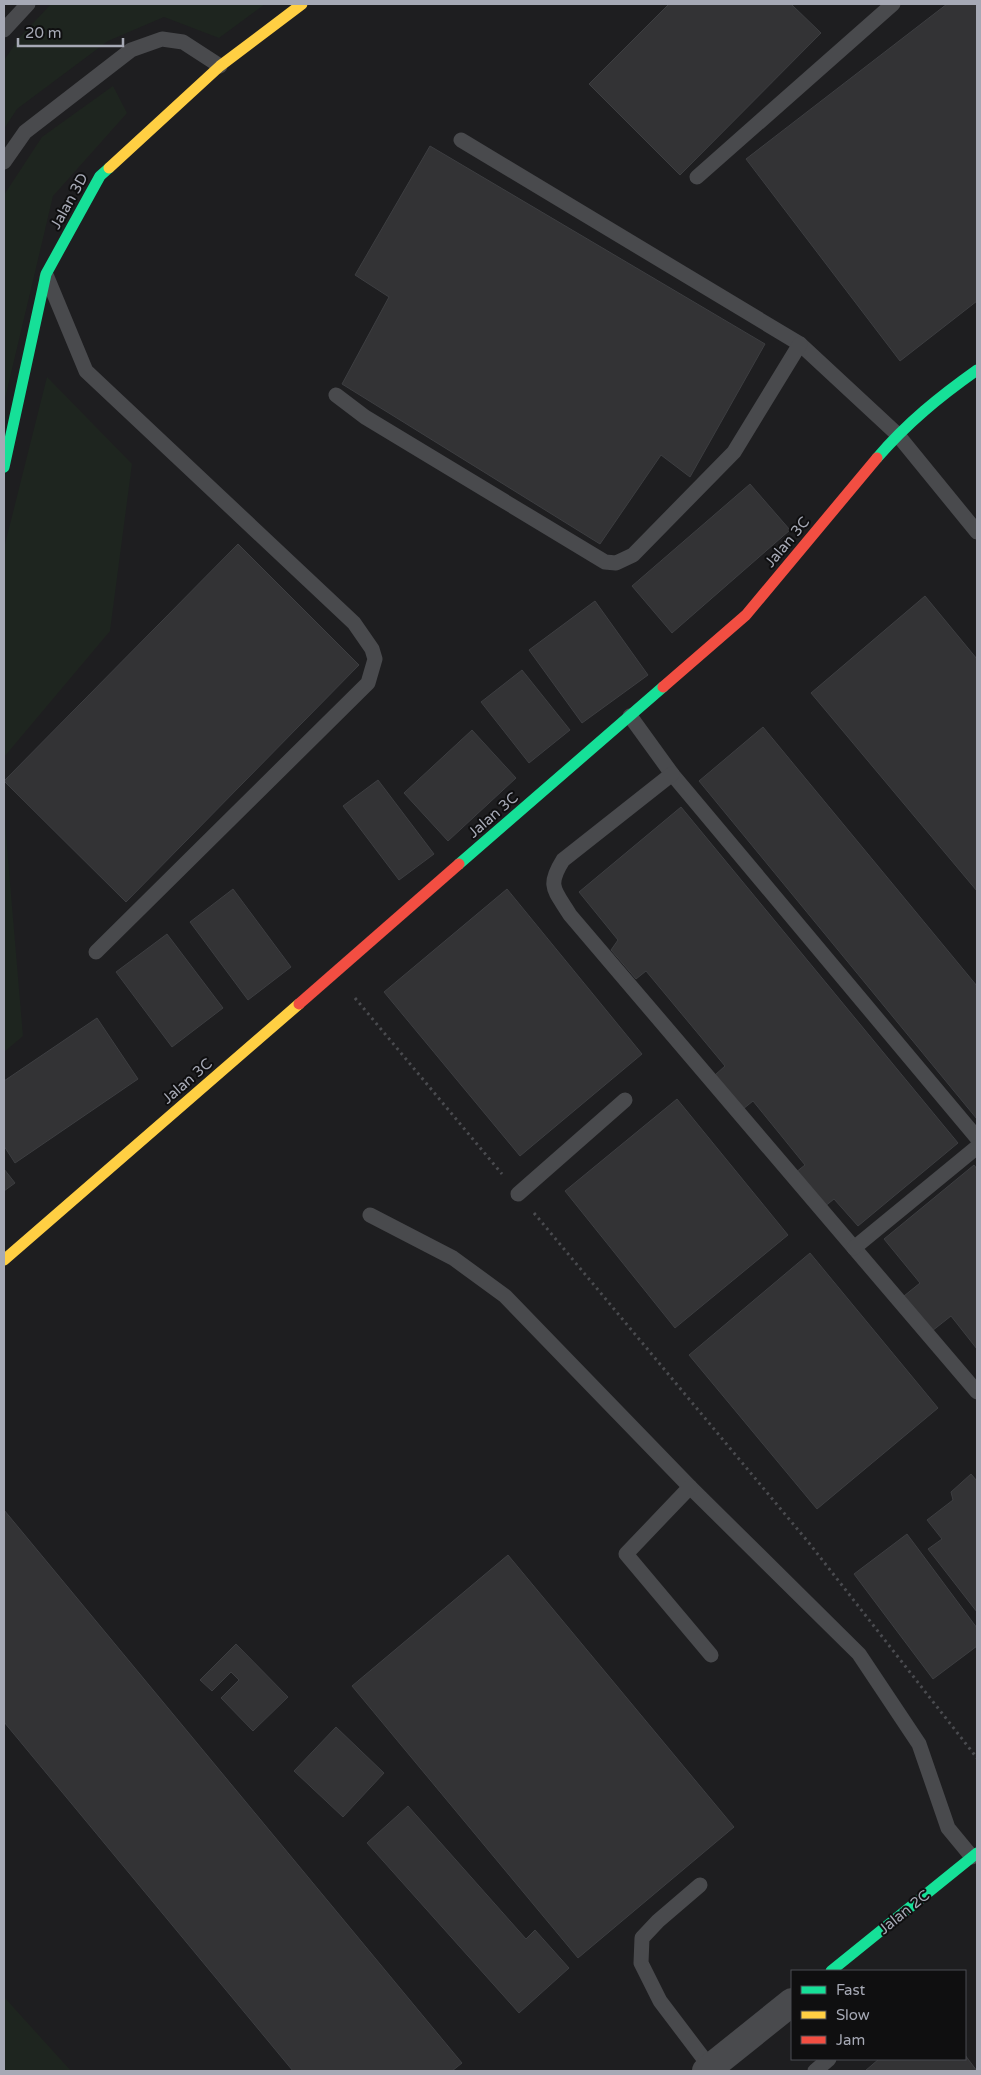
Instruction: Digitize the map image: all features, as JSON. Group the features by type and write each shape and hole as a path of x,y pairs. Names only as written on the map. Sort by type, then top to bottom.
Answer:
{"street":[{"name":"Jalan 3D","path":"4,467 46,274 100,176 220,66 302,4"},
{"name":"Jalan 3C","path":"4,1260 746,615 896,434 933,402 977,370"},
{"name":"Jalan 2C","path":"832,1970 975,1855"},
{"path":"708,2069 791,2003"}],"lane":[{"path":"4,30 28,4"},
{"path":"697,177 893,4"},
{"path":"4,162 25,132 131,50 162,38 183,42 220,66"},
{"path":"461,140 800,344 896,434 977,532"},
{"path":"46,274 86,371 354,622 372,649 375,659 368,683 96,952"},
{"path":"336,395 365,417 605,562 616,563 633,555 734,452 800,344"},
{"path":"630,716 672,774 977,1138"},
{"path":"672,774 563,860 553,876 553,888 570,915 977,1392"},
{"path":"518,1194 625,1100"},
{"path":"854,1248 977,1147"},
{"path":"370,1215 453,1258 505,1296 690,1487 859,1654 919,1744 948,1828 975,1855"},
{"path":"690,1487 626,1554 712,1655"},
{"path":"700,1885 658,1921 642,1938 641,1963 660,2001 708,2069"},
{"path":"815,2071 828,2060"}],"path":[{"path":"334,973 809,1543 977,1758"}],"shaded area":[{"path":"4,4 977,4 977,2071 4,2071"},
{"path":"51,4 265,4 219,38 164,17 108,41 17,109 4,129 4,60 20,37"},
{"path":"113,86 127,113 53,196 4,403 4,195 42,137"},
{"path":"47,377 132,464 110,631 4,757 4,548"},
{"path":"4,811 23,1036 4,1052"},
{"path":"4,1997 71,2071 4,2071"}],"building":[{"path":"669,4 791,4 821,33 680,175 589,84"},
{"path":"947,4 977,4 977,301 900,361 746,159"},
{"path":"430,146 765,344 690,477 661,455 600,544 342,384 389,297 355,275"},
{"path":"750,484 790,530 672,633 632,586"},
{"path":"238,544 359,665 126,902 4,781"},
{"path":"925,596 977,659 977,891 811,693"},
{"path":"595,601 648,675 582,723 529,650"},
{"path":"522,670 570,730 529,763 481,702"},
{"path":"763,727 977,986 977,1119 699,781"},
{"path":"472,730 516,778 448,841 404,793"},
{"path":"378,780 434,854 399,880 343,806"},
{"path":"681,807 958,1143 858,1226 834,1199 824,1207 795,1173 805,1165 753,1101 743,1109 715,1075 725,1066 646,971 636,979 611,950 618,940 579,892"},
{"path":"233,889 291,967 248,1000 190,922"},
{"path":"507,889 642,1054 520,1156 384,992"},
{"path":"167,934 223,1008 172,1047 116,972"},
{"path":"97,1018 138,1079 15,1163 4,1146 4,1081"},
{"path":"677,1099 788,1235 675,1328 565,1191"},
{"path":"974,1165 977,1169 977,1349 951,1316 932,1331 904,1296 920,1283 884,1239"},
{"path":"4,1169 15,1183 4,1191"},
{"path":"810,1253 938,1408 817,1509 689,1355"},
{"path":"971,1474 977,1481 977,1612 928,1549 942,1539 927,1520 953,1500 951,1492"},
{"path":"4,1510 462,2063 452,2071 293,2071 4,1722"},
{"path":"907,1534 977,1628 977,1646 933,1679 854,1574"},
{"path":"508,1555 734,1827 578,1958 352,1686"},
{"path":"236,1644 288,1697 253,1731 221,1698 239,1680 231,1672 212,1691 200,1680"},
{"path":"336,1727 384,1773 343,1817 294,1771"},
{"path":"408,1806 526,1939 535,1930 569,1968 519,2013 367,1843"},
{"path":"966,2056 977,2071 865,2071 878,2060 966,2060"}],"traffic: fast":[{"path":"4,467 46,274 100,176 109,168"},
{"path":"877,458 924,411 977,370"},
{"path":"459,864 663,687"},
{"path":"832,1970 977,1853"}],"traffic: slow":[{"path":"109,168 220,66 302,4"},
{"path":"4,1260 299,1004"}],"traffic: jam":[{"path":"663,687 746,615 877,458"},
{"path":"299,1004 459,864"}]}
